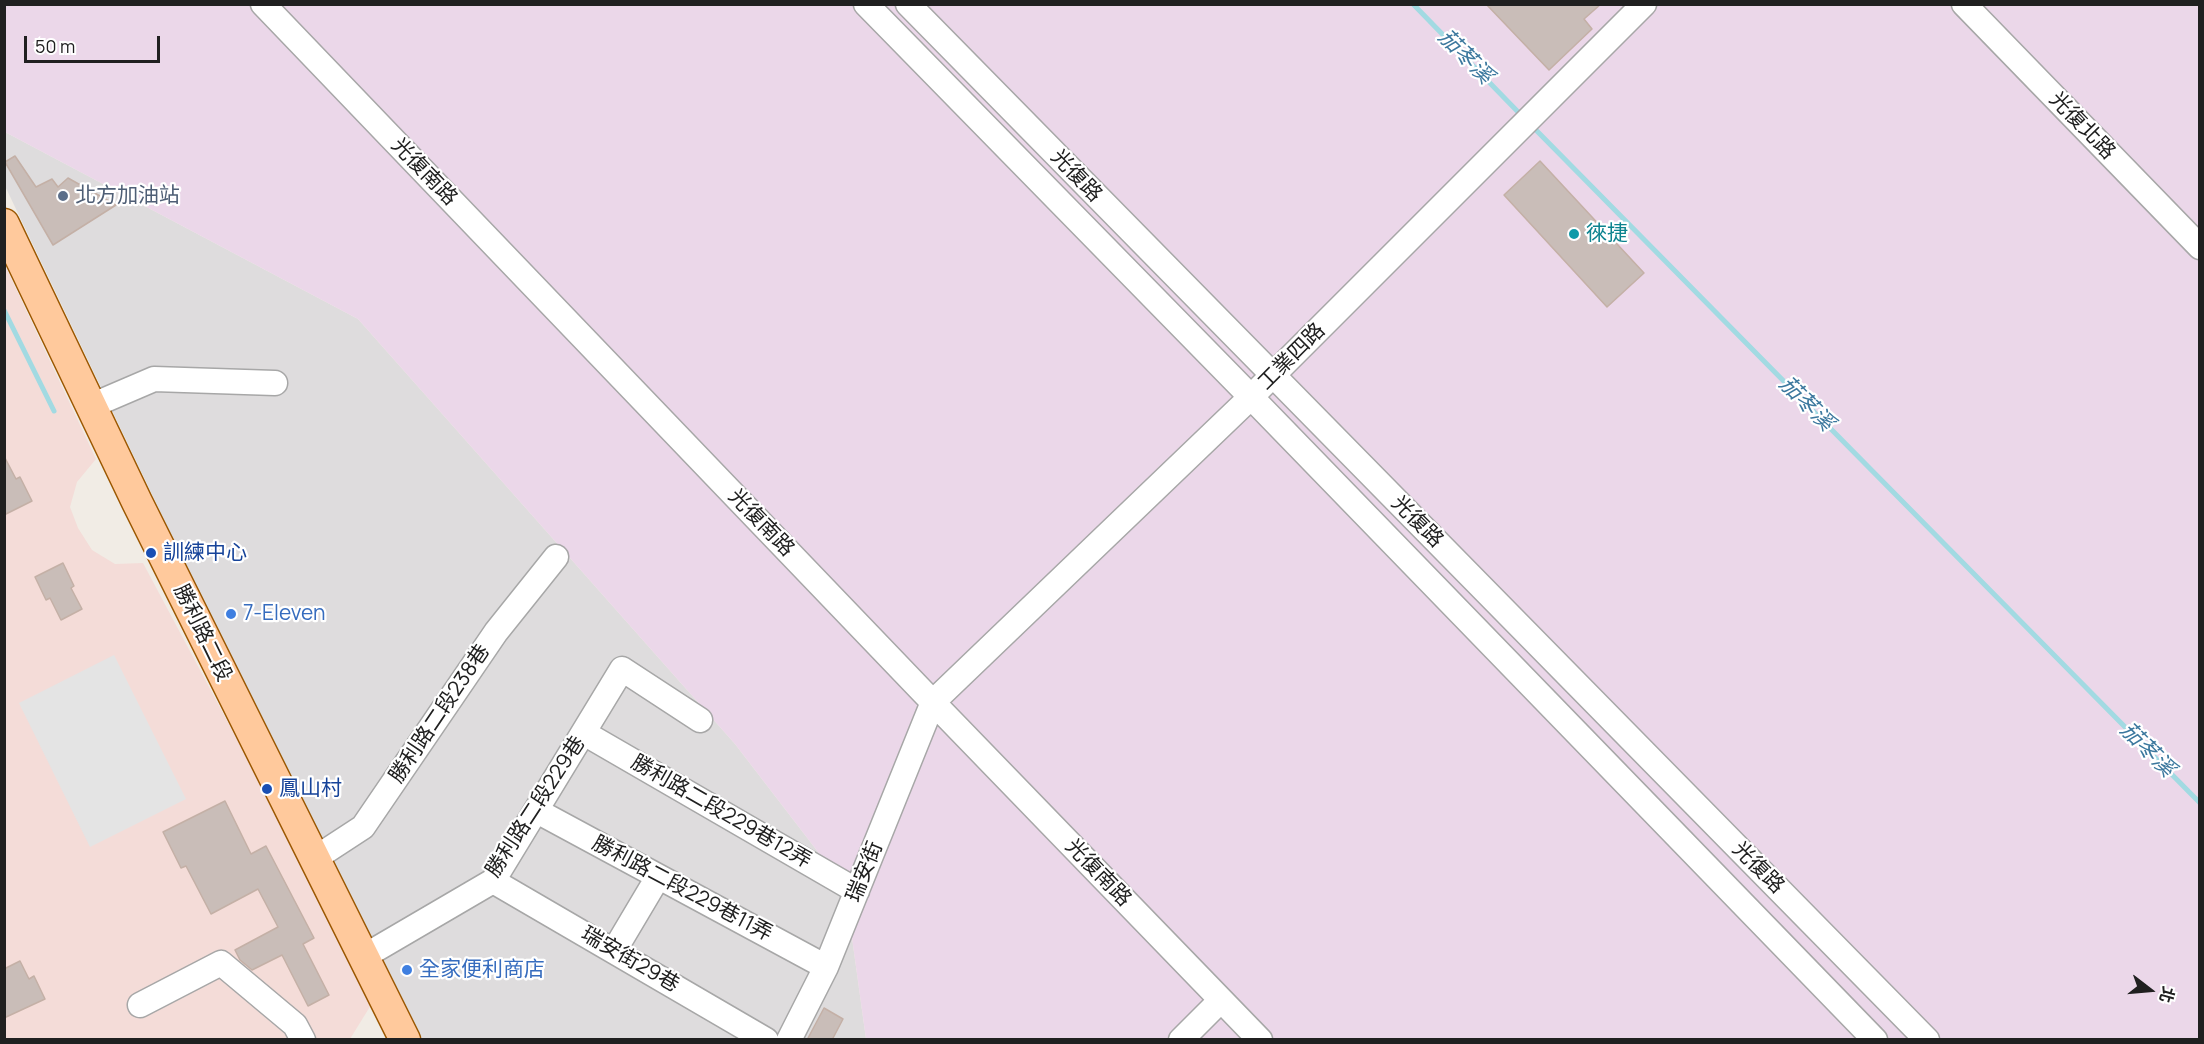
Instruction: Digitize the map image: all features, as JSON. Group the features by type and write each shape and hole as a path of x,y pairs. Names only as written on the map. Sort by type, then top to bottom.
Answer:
{"main road":[{"name":"勝利路二段","path":"4,224 91,406 405,1040"}],"street":[{"name":"光復南路","path":"263,4 1260,1040"},
{"name":"光復路","path":"866,4 1875,1040"},
{"name":"光復路","path":"908,4 1927,1040"},
{"name":"工業四路","path":"933,702 1251,397 1644,4"},
{"name":"光復北路","path":"1964,4 2199,247"},
{"path":"91,406 154,379 275,383"},
{"name":"勝利路二段238巷","path":"314,859 363,827 496,632 556,557"},
{"name":"勝利路二段229巷","path":"363,957 493,881 622,669 700,720"},
{"name":"瑞安街","path":"789,1040 826,967 933,702"},
{"name":"勝利路二段229巷12弄","path":"584,733 857,891"},
{"name":"勝利路二段229巷11弄","path":"537,811 826,967"},
{"path":"614,951 658,877"},
{"name":"瑞安街29巷","path":"493,881 766,1040"},
{"path":"140,1005 221,963 295,1025 303,1040"},
{"path":"1181,1040 1221,1000"}],"shaded area":[{"path":"4,5 2199,5 2199,1039 866,1039 845,887 735,744 358,319 5,132"},
{"path":"5,132 358,319 735,744 845,887 866,1039 419,1039 200,595 5,186"},
{"path":"4,263 96,459 77,482 70,507 78,528 92,550 115,564 143,563 257,777 371,1005 350,1039 5,1039"},
{"path":"114,655 186,799 90,847 19,703"}],"building":[{"path":"1486,4 1601,4 1584,19 1592,29 1549,70"},
{"name":"北方加油站","path":"15,156 36,187 52,179 58,187 68,178 116,205 53,245 5,162"},
{"name":"徠捷","path":"1540,161 1644,273 1607,307 1504,195"},
{"path":"4,456 16,479 20,477 32,501 4,515"},
{"path":"63,563 74,586 71,588 82,609 61,620 50,598 46,600 35,577"},
{"path":"225,801 251,854 266,846 314,938 303,944 329,995 308,1006 282,955 252,970 240,960 235,950 278,927 258,889 211,914 186,866 181,868 163,832"},
{"path":"20,961 29,979 34,976 45,999 4,1018 4,969"},
{"path":"824,1008 843,1019 832,1040 807,1040"}],"waterway":[{"name":"茄苳溪","path":"1413,4 1522,116"},
{"name":"茄苳溪","path":"1531,125 2200,803"},
{"path":"4,310 54,411"}],"place":[{"name":"北方加油站","path":"63,196"},
{"name":"徠捷","path":"1574,234"},
{"name":"訓練中心","path":"151,553"},
{"name":"7-Eleven","path":"231,614"},
{"name":"鳳山村","path":"267,789"},
{"name":"全家便利商店","path":"407,970"}]}
